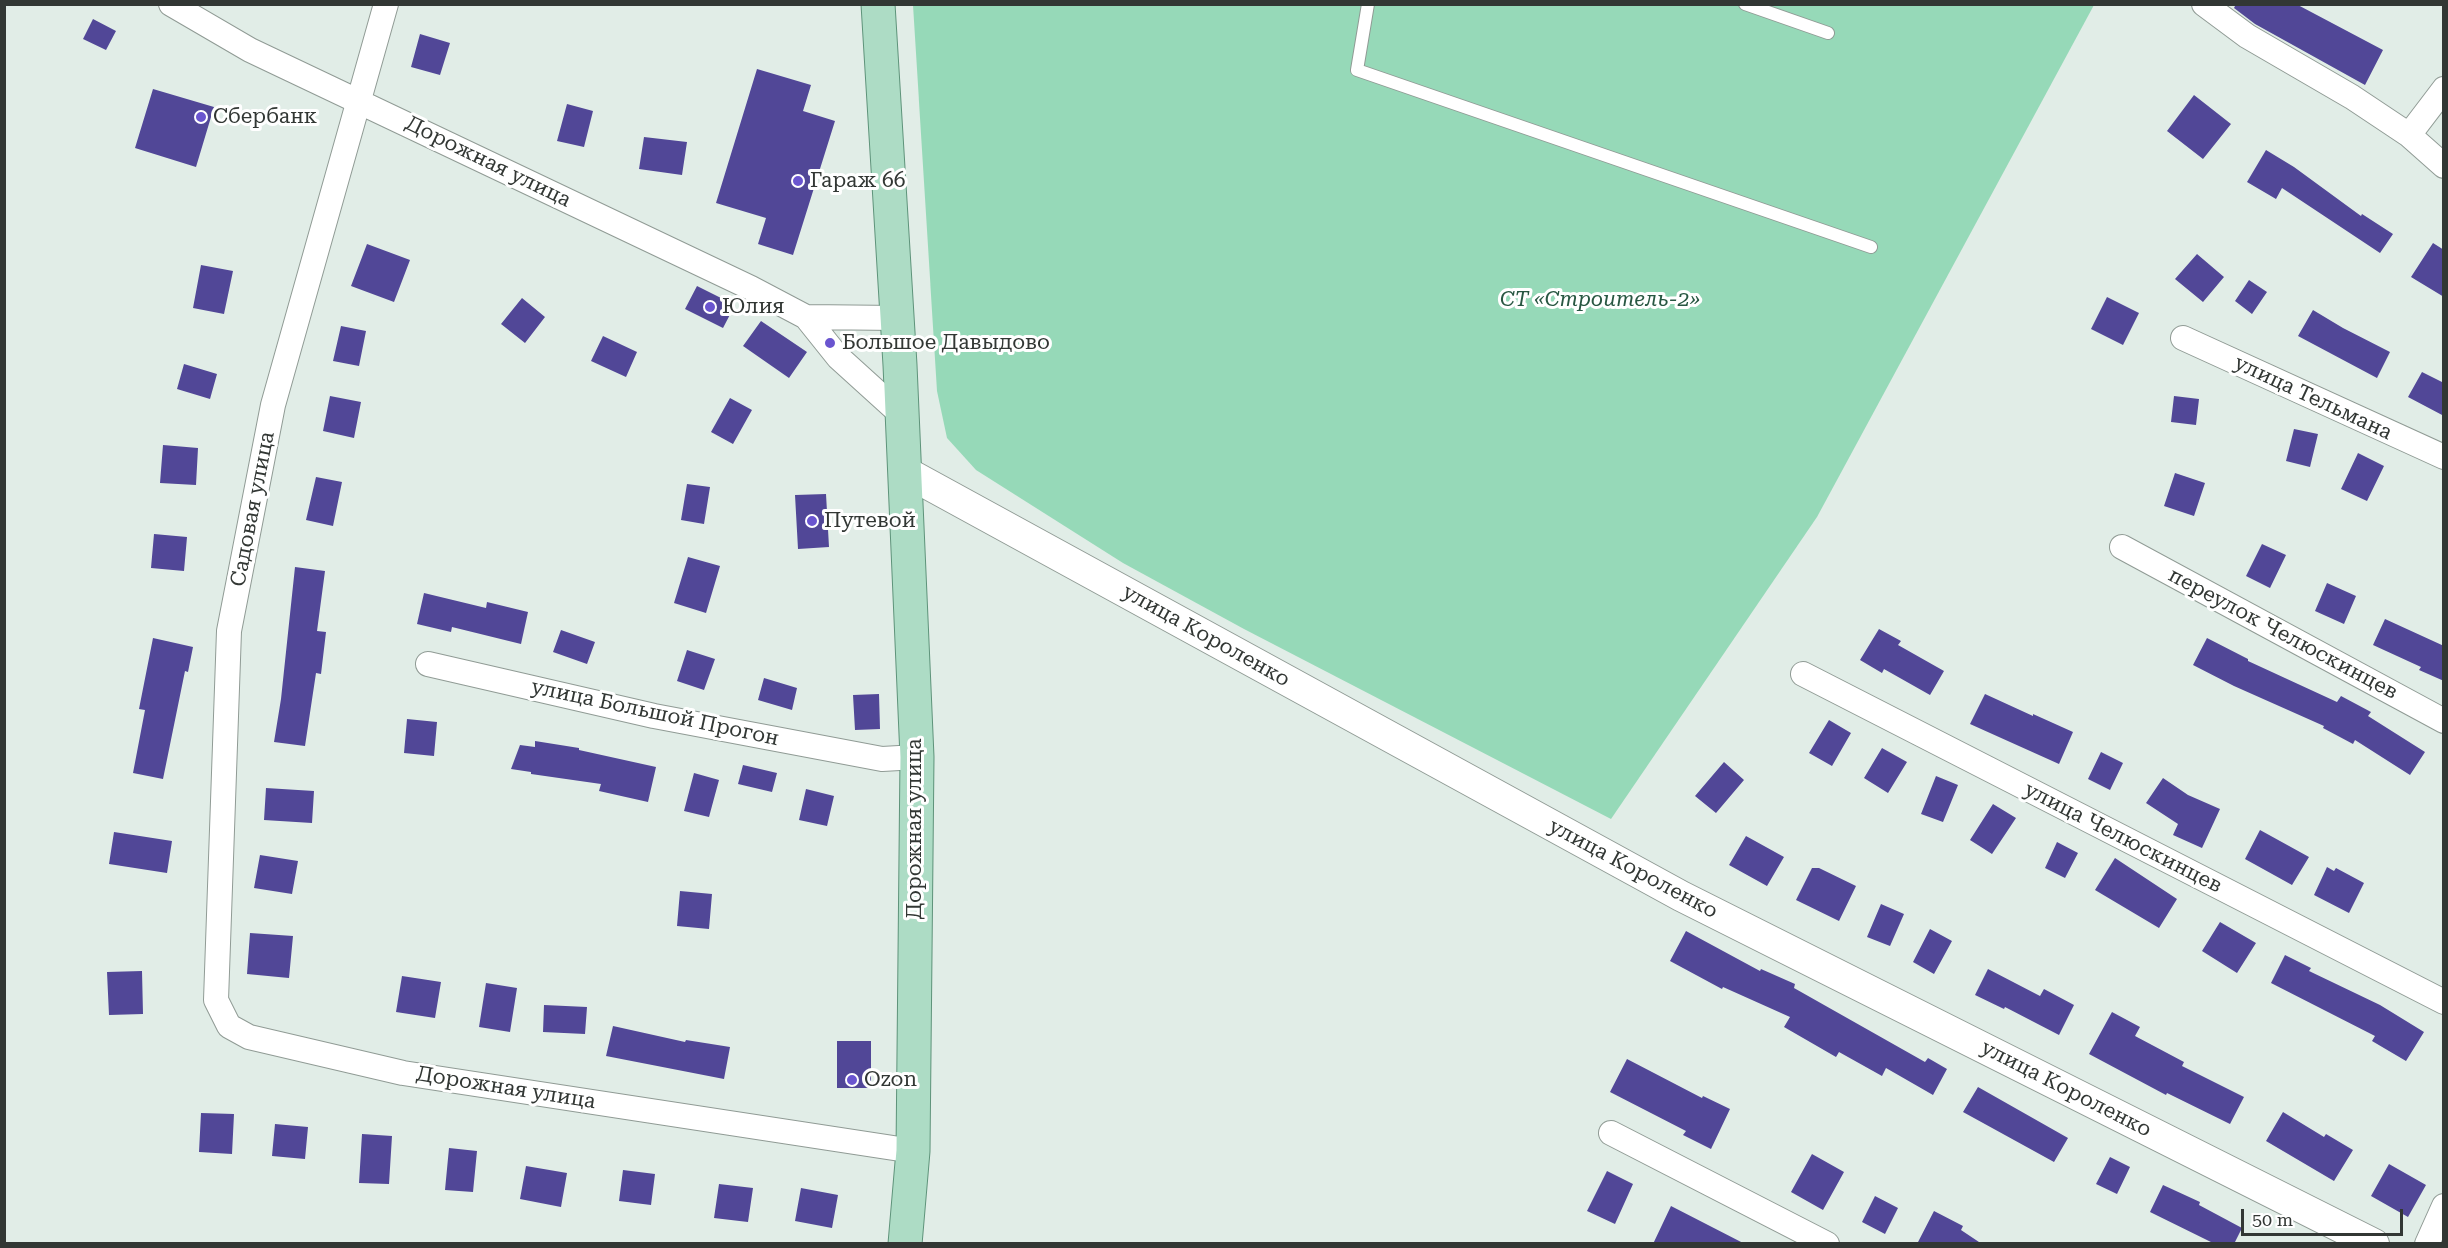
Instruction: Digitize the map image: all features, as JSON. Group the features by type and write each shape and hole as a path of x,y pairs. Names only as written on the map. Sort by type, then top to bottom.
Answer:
{"main road":[{"name":"Дорожная улица","path":"878,4 897,318 917,757 912,1151 905,1244"}],"street":[{"name":"Дорожная улица","path":"171,4 250,50 358,99 751,288 806,317 838,357 902,415"},
{"name":"Садовая улица","path":"229,1026 216,1000 229,631 273,405 386,4"},
{"path":"2204,4 2247,36 2352,97 2409,135 2444,166"},
{"path":"2409,135 2444,89"},
{"name":"Дорожная улица","path":"806,317 897,318"},
{"name":"улица Тельмана","path":"2182,338 2444,457"},
{"name":"улица Короленко","path":"904,471 1680,896 2374,1244"},
{"name":"переулок Челюскинцев","path":"2122,547 2444,721"},
{"name":"улица Большой Прогон","path":"428,664 654,716 882,759 917,757"},
{"name":"улица Челюскинцев","path":"1803,674 2444,1002"},
{"name":"Дорожная улица","path":"229,1026 249,1037 403,1073 912,1151"},
{"path":"1611,1133 1827,1244"},
{"path":"2427,1244 2444,1206"}],"lane":[{"path":"1368,4 1357,70 1871,247"},
{"path":"1745,4 1827,33"}],"green space":[{"name":"СТ «Строитель-2»","path":"913,5 2094,5 1817,517 1611,819 1244,629 1123,563 976,470 947,438 937,391"}],"building":[{"path":"2236,4 2296,4 2383,50 2365,85 2255,24 2234,8"},
{"path":"93,19 116,31 106,50 83,39"},
{"path":"420,34 450,43 440,75 411,67"},
{"path":"757,69 811,85 803,111 835,121 793,255 758,244 766,218 716,203"},
{"path":"153,89 214,107 196,167 135,148"},
{"path":"2194,95 2231,124 2203,159 2167,131"},
{"path":"567,104 593,111 584,147 557,141"},
{"path":"644,137 687,142 682,175 639,169"},
{"path":"2266,150 2294,167 2361,216 2362,214 2393,234 2380,253 2282,188 2276,199 2247,182"},
{"path":"2433,243 2444,250 2444,297 2411,277"},
{"path":"367,244 410,260 394,302 351,286"},
{"path":"2197,254 2224,277 2203,302 2175,279"},
{"path":"201,265 233,271 224,314 193,308"},
{"path":"2249,280 2267,292 2252,314 2235,301"},
{"name":"Юлия","path":"697,286 735,305 723,328 685,309"},
{"path":"2107,297 2139,313 2123,345 2091,329"},
{"path":"522,298 545,317 525,343 501,324"},
{"path":"2313,310 2390,352 2377,378 2298,336"},
{"path":"761,321 807,352 789,378 743,346"},
{"path":"341,326 366,331 359,366 333,361"},
{"path":"603,336 637,352 626,377 591,361"},
{"path":"184,364 217,374 210,399 177,389"},
{"path":"2422,372 2444,383 2444,416 2408,397"},
{"path":"330,396 361,402 354,438 323,431"},
{"path":"2174,396 2199,399 2196,425 2171,422"},
{"path":"730,398 752,410 733,444 711,432"},
{"path":"2294,429 2318,434 2310,467 2286,461"},
{"path":"163,445 198,448 196,485 160,483"},
{"path":"2358,453 2384,466 2367,501 2341,489"},
{"path":"2175,473 2205,483 2194,516 2164,506"},
{"path":"316,477 342,482 333,526 306,520"},
{"path":"687,484 710,487 704,524 681,520"},
{"name":"Путевой","path":"826,494 829,547 798,549 795,495"},
{"path":"154,534 187,537 184,571 151,568"},
{"path":"2262,544 2286,555 2270,588 2246,576"},
{"path":"688,557 720,566 706,613 674,603"},
{"path":"295,567 325,571 317,631 326,632 321,674 316,673 305,746 274,742 281,699"},
{"path":"2327,583 2356,596 2344,624 2315,611"},
{"path":"424,593 486,608 487,602 528,612 521,644 452,627 451,632 417,624"},
{"path":"2385,619 2444,646 2444,681 2419,670 2421,667 2373,645"},
{"path":"1879,629 1901,641 1898,645 1944,671 1930,695 1884,669 1882,673 1860,660"},
{"path":"561,630 595,642 587,664 553,652"},
{"path":"153,638 193,647 188,672 185,671 163,779 133,773 145,710 139,709"},
{"path":"2207,638 2248,661 2337,702 2341,696 2371,712 2368,716 2425,752 2410,775 2355,740 2353,744 2323,728 2324,726 2193,665"},
{"path":"687,650 715,659 704,690 677,681"},
{"path":"764,678 797,688 792,710 758,700"},
{"path":"879,694 880,729 855,730 853,695"},
{"path":"1985,694 2073,732 2059,764 1970,724"},
{"path":"407,719 437,722 434,756 404,753"},
{"path":"1829,720 1851,733 1832,766 1809,753"},
{"path":"535,741 579,748 579,750 656,767 648,802 599,791 601,784 511,769 520,745 535,747"},
{"path":"1882,748 1907,762 1888,793 1864,778"},
{"path":"2101,752 2123,763 2110,790 2088,779"},
{"path":"1724,762 1744,780 1716,813 1695,796"},
{"path":"743,765 777,773 772,792 738,784"},
{"path":"694,773 719,780 709,817 684,811"},
{"path":"1936,776 1958,785 1943,822 1921,814"},
{"path":"2163,778 2188,795 2220,809 2202,848 2173,835 2178,824 2146,803"},
{"path":"266,788 314,791 312,823 264,820"},
{"path":"806,789 834,796 827,826 799,820"},
{"path":"1993,804 2016,818 1992,854 1970,840"},
{"path":"2260,830 2309,857 2292,885 2245,859"},
{"path":"114,832 172,841 167,873 109,864"},
{"path":"1746,836 1784,857 1767,886 1729,865"},
{"path":"2057,842 2078,853 2065,878 2045,868"},
{"path":"260,855 298,861 292,894 254,888"},
{"path":"2115,858 2177,899 2159,928 2095,890"},
{"path":"2327,867 2334,871 2336,868 2364,883 2349,913 2314,895"},
{"path":"1812,868 1819,868 1856,886 1839,921 1796,900"},
{"path":"680,891 712,894 709,929 677,926"},
{"path":"1881,904 1904,914 1890,946 1867,937"},
{"path":"2220,922 2256,943 2237,973 2202,951"},
{"path":"1930,929 1952,941 1934,974 1913,962"},
{"path":"1686,931 1760,971 1761,969 1795,984 1794,988 1925,1062 1928,1058 1947,1069 1933,1095 1886,1068 1882,1076 1839,1052 1836,1057 1784,1027 1790,1017 1723,987 1722,989 1670,961"},
{"path":"250,933 293,936 289,978 247,974"},
{"path":"2285,955 2311,968 2309,971 2380,1005 2424,1032 2406,1061 2372,1041 2375,1036 2271,983"},
{"path":"1988,969 2040,996 2044,989 2074,1005 2059,1035 2005,1007 2004,1009 1975,995"},
{"path":"142,971 143,1014 109,1015 107,972"},
{"path":"402,976 441,982 435,1018 396,1012"},
{"path":"486,983 517,988 510,1032 479,1027"},
{"path":"544,1005 587,1007 585,1034 543,1032"},
{"path":"2112,1012 2140,1027 2135,1036 2184,1062 2182,1066 2244,1097 2230,1124 2167,1093 2166,1095 2089,1054"},
{"path":"613,1026 685,1042 686,1040 730,1047 724,1079 606,1056"},
{"path":"837,1041 871,1041 871,1088 837,1088"},
{"path":"1627,1059 1702,1098 1703,1096 1730,1109 1711,1149 1683,1135 1686,1131 1610,1092"},
{"path":"1978,1087 2068,1138 2054,1162 1963,1112"},
{"path":"2283,1112 2324,1137 2326,1134 2353,1150 2334,1181 2266,1141"},
{"path":"201,1113 234,1114 232,1154 199,1152"},
{"path":"275,1124 308,1127 305,1159 272,1156"},
{"path":"362,1134 392,1136 389,1184 359,1183"},
{"path":"449,1148 477,1151 473,1192 445,1190"},
{"path":"1812,1154 1844,1172 1823,1210 1791,1192"},
{"path":"2110,1157 2130,1167 2117,1194 2096,1184"},
{"path":"2389,1164 2426,1185 2408,1217 2371,1196"},
{"path":"526,1166 567,1173 561,1207 520,1199"},
{"path":"623,1170 655,1174 651,1205 619,1201"},
{"path":"1607,1171 1633,1184 1615,1224 1587,1211"},
{"path":"719,1184 753,1188 748,1222 714,1218"},
{"path":"2163,1185 2200,1202 2199,1205 2242,1228 2234,1244 2215,1244 2150,1212"},
{"path":"801,1188 838,1195 832,1228 795,1221"},
{"path":"1875,1196 1898,1208 1885,1234 1862,1222"},
{"path":"1671,1206 1745,1244 1653,1244"},
{"path":"1934,1211 1963,1226 1961,1230 1982,1244 1917,1244"}],"place":[{"name":"Сбербанк","path":"201,117"},
{"name":"Гараж 66","path":"798,181"},
{"name":"Юлия","path":"710,307"},
{"name":"Большое Давыдово","path":"830,343"},
{"name":"Путевой","path":"812,521"},
{"name":"Ozon","path":"852,1080"}]}
